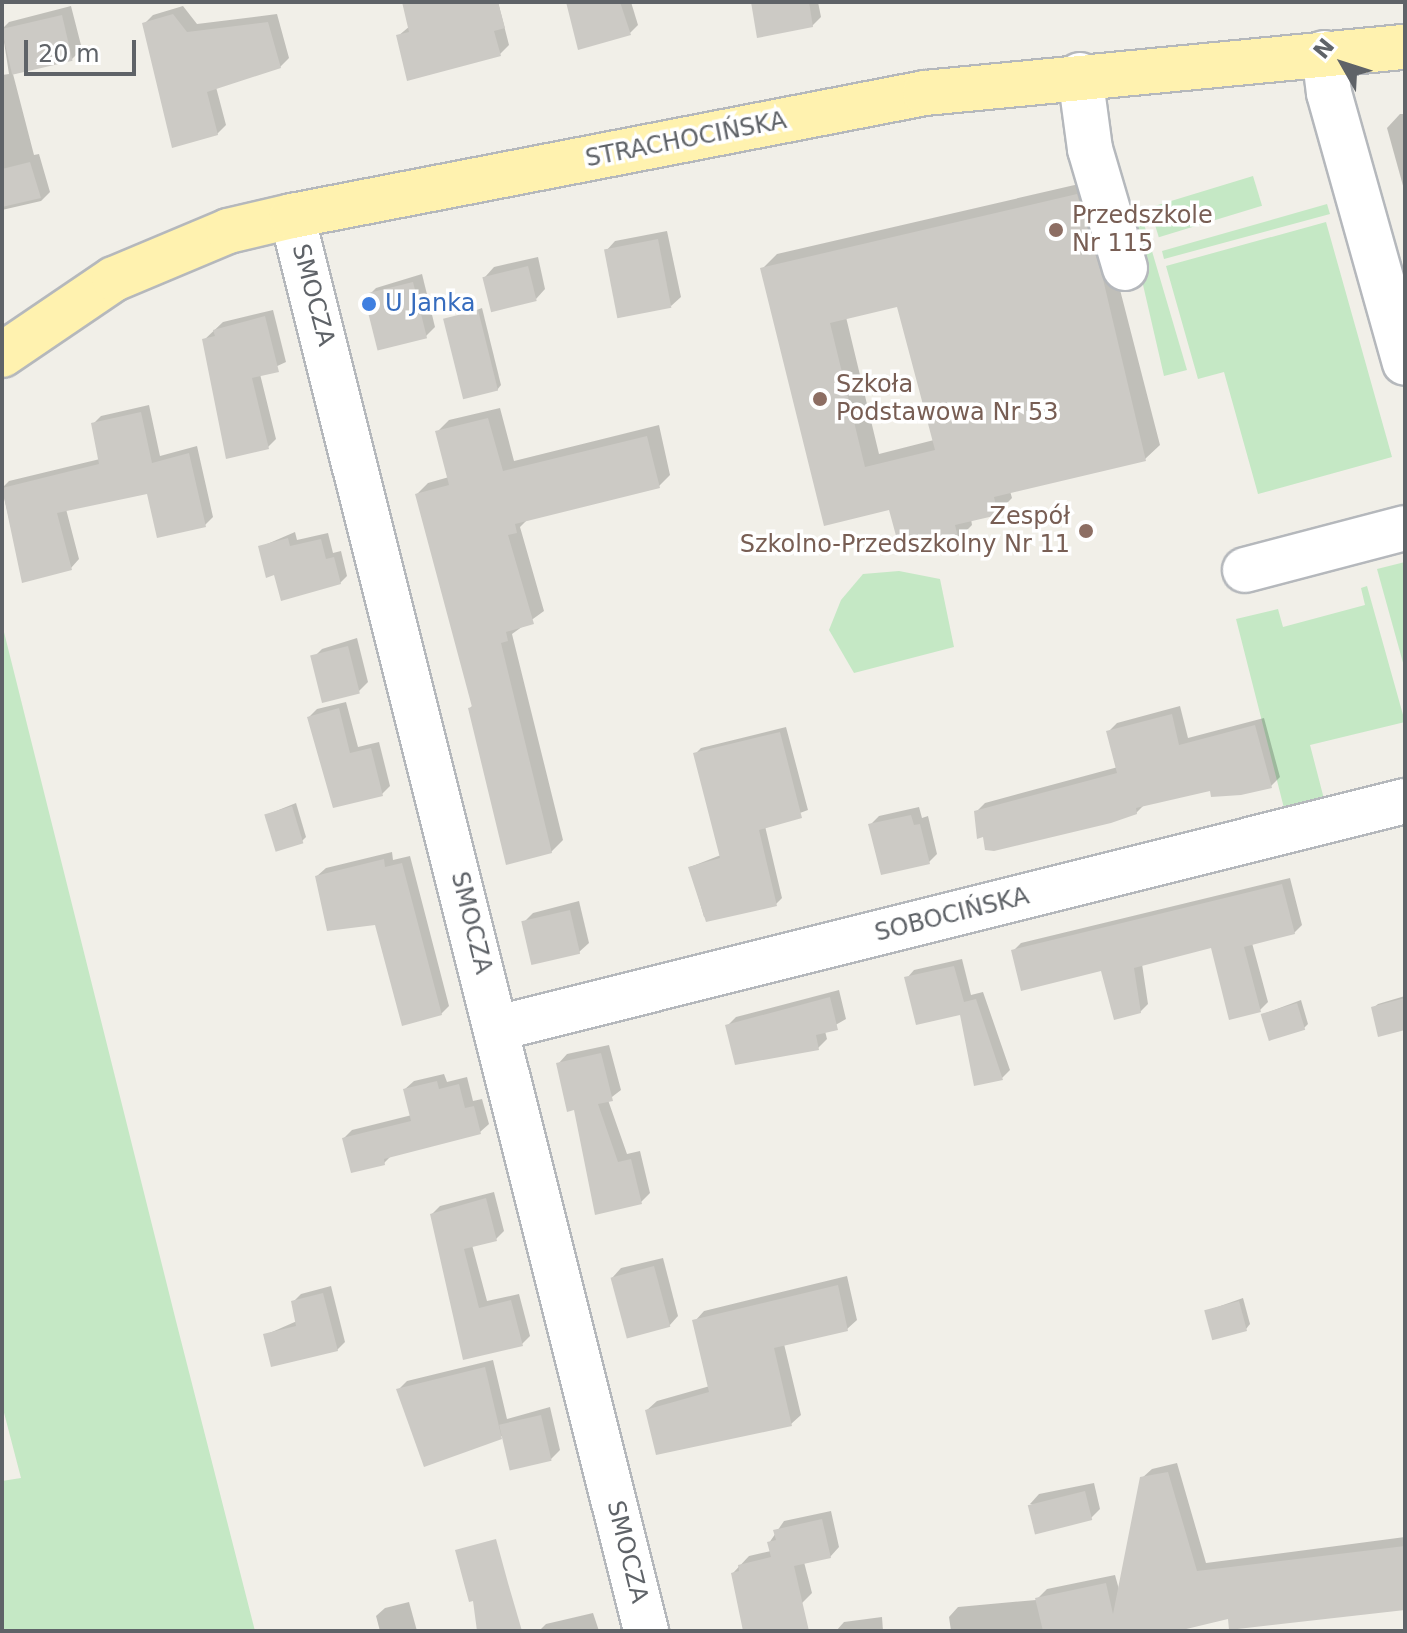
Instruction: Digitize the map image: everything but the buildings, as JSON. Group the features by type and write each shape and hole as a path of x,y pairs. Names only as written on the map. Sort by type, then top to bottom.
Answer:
{"main road":[{"name":"STRACHOCIŃSKA","path":"2,355 114,279 228,231 292,216 925,93 1080,75 1405,47"}],"street":[{"path":"1324,53 1329,93 1405,363"},
{"path":"1080,75 1090,149 1125,268"},
{"name":"SMOCZA","path":"292,216 498,1028 646,1631"},
{"path":"1245,570 1405,528"},
{"name":"SOBOCIŃSKA","path":"498,1028 1405,801"}],"green space":[{"path":"1253,176 1262,206 1159,237 1150,208"},
{"path":"1327,204 1330,214 1164,259 1162,251"},
{"path":"1139,207 1187,370 1164,376 1126,211"},
{"path":"1326,222 1392,457 1258,494 1224,372 1198,379 1166,266"},
{"path":"1405,562 1405,670 1377,569"},
{"path":"899,571 940,579 954,647 854,673 829,630 841,600 863,574"},
{"path":"1367,586 1405,722 1310,745 1324,799 1286,816 1236,619 1278,609 1283,627 1365,605 1361,588"},
{"path":"2,624 255,1631 2,1631 2,1481 21,1478 2,1405"}],"place":[{"name":"Przedszkole Nr 115","path":"1056,230"},
{"name":"U Janka","path":"369,304"},
{"name":"Szkoła Podstawowa Nr 53","path":"820,399"},
{"name":"Zespół Szkolno-Przedszkolny Nr 11","path":"1086,531"}]}
